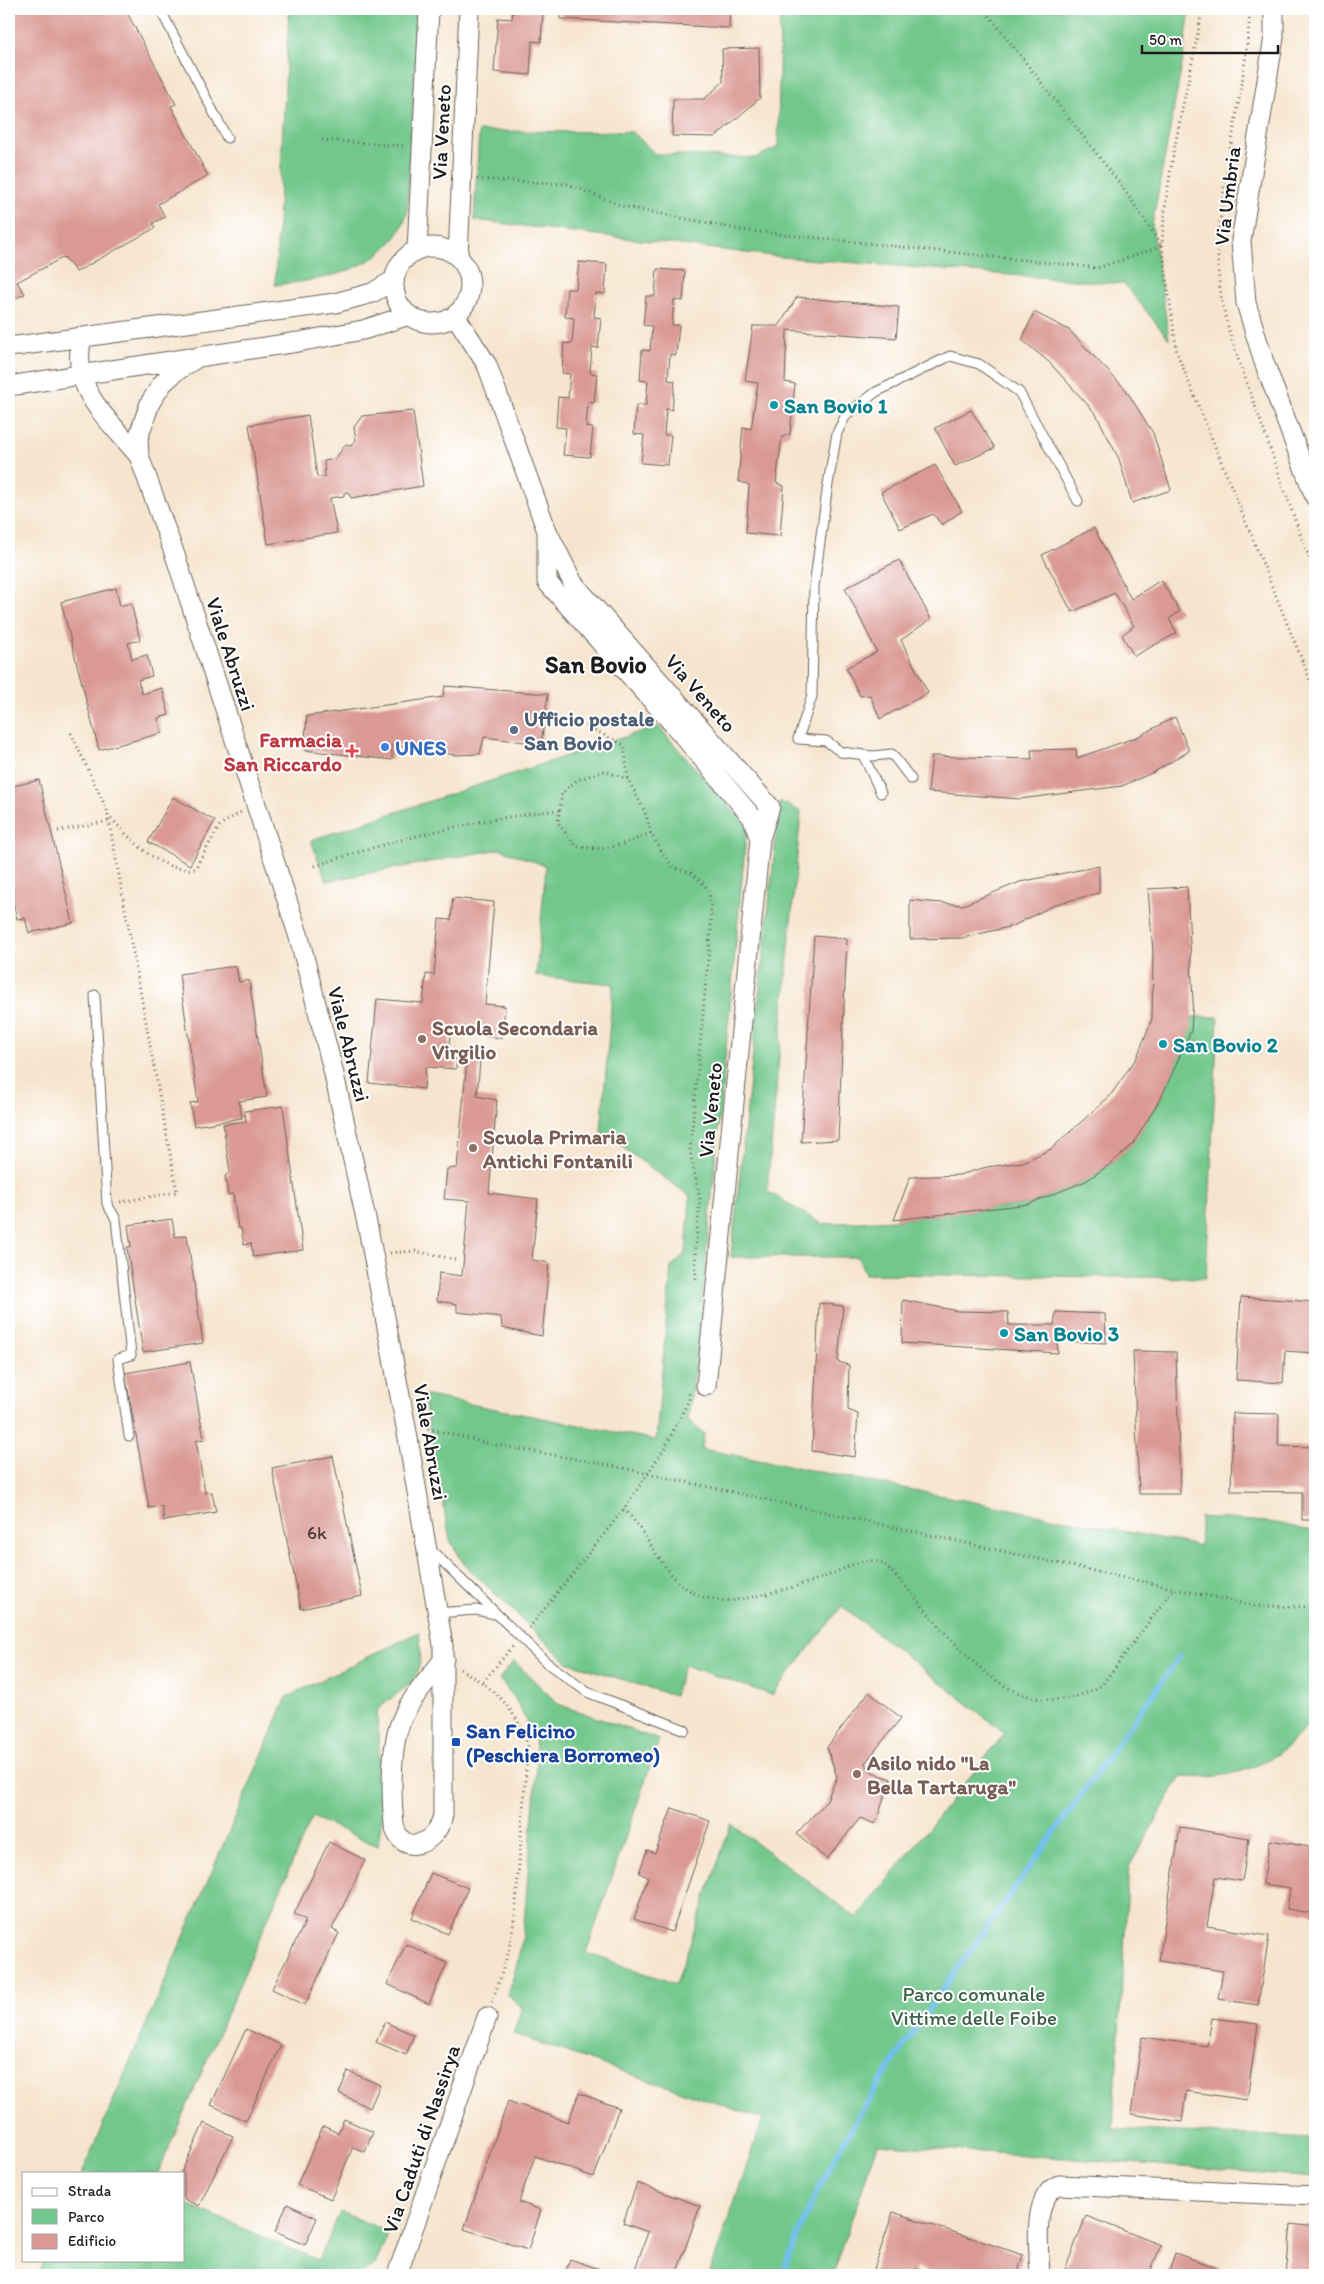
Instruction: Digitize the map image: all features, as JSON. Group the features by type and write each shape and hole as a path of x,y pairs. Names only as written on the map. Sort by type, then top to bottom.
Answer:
{"street":[{"name":"Via Veneto","path":"417,250 429,9"},
{"name":"Via Veneto","path":"458,258 469,9"},
{"name":"Via Umbria","path":"1274,9 1274,37 1241,241 1246,303 1264,362 1315,497"},
{"path":"428,247 442,248 458,258 468,273 469,292 466,301 455,315 438,322 428,323 409,315 396,298 394,280 400,264 417,250 428,247"},
{"path":"9,347 335,303 372,293 394,280"},
{"path":"9,386 326,337 363,330 409,315"},
{"name":"Via Veneto","path":"455,315 487,365 547,531 573,582 770,807 760,839 698,1389"},
{"path":"82,338 78,363 88,394 102,415 139,456"},
{"path":"139,456 138,438 150,403 162,384 174,372 198,357"},
{"name":"Viale Abruzzi","path":"139,456 176,558 300,937 333,1070 374,1258 406,1427 444,1659 443,1814 439,1827 431,1838 415,1844 398,1836 394,1825 394,1747 406,1712 444,1659"},
{"name":"Via Caduti di Nassirya","path":"397,2275 487,2017"},
{"path":"1040,2275 1041,2206 1049,2192 1060,2185 1315,2196"}],"lane":[{"path":"160,9 227,138"},
{"path":"910,779 892,754 863,755 841,752 826,741 798,739 812,696 814,586 828,484 838,433 846,415 876,392 950,356 979,364 1019,392 1078,501"},
{"path":"863,755 881,793"},
{"path":"96,995 102,1140 107,1204 116,1219 131,1355 118,1359 129,1436"},
{"path":"426,1544 547,1664 587,1692 685,1730"},
{"path":"437,1613 476,1610 498,1615"}],"path":[{"path":"984,9 1121,185 1162,246"},
{"path":"1202,9 1173,155 1162,246 1177,353 1315,692"},
{"path":"322,140 422,147"},
{"path":"462,179 568,184 622,206 742,230 1098,268 1162,246"},
{"path":"586,726 624,745 628,779 645,812 651,833 673,867 691,873 705,885 711,898 711,928 690,1151 700,1200 695,1250 696,1291"},
{"path":"71,733 108,814 177,1192 107,1204"},
{"path":"628,779 604,771 577,780 562,793 558,823 576,846 597,850 623,845 651,833"},
{"path":"315,866 428,833 521,814 560,810"},
{"path":"108,814 138,846 160,860 186,870 195,868 220,825 243,811 260,815"},
{"path":"58,831 109,821"},
{"path":"374,1258 384,1253 415,1251 458,1260"},
{"path":"484,1682 624,1509 664,1449 689,1400 698,1389"},
{"path":"406,1427 429,1427 490,1444 648,1474 1254,1606 1315,1607"},
{"path":"624,1509 634,1519 658,1557 682,1584 695,1594 715,1600 734,1600 817,1579 868,1559 884,1563 959,1650 982,1669 1030,1697 1052,1701 1077,1697 1102,1685 1174,1588"},
{"path":"444,1659 484,1682 504,1701 520,1722 528,1745 515,1915 508,1954 487,2017"}],"green space":[{"path":"289,9 418,9 407,213 401,229 383,250 370,260 355,267 308,281 275,285"},
{"path":"780,9 1190,9 1183,59 1152,225 1169,339 1124,284 781,257 474,220 479,131 633,132 655,154 755,158 778,147"},
{"name":"Parco comunale Vittime delle Foibe","path":"658,726 747,826 696,1364 688,1420 704,1434 702,1449 1200,1546 1200,1517 1277,1523 1315,1532 1315,1715 1288,1746 1257,1766 1240,1772 1221,1775 1180,1777 1129,1867 1113,2129 1315,2138 1315,2177 877,2144 833,2275 709,2275 763,2119 513,2034 522,2007 507,1995 517,1964 523,1936 537,1764 535,1737 514,1697 499,1679 514,1661 558,1704 659,1740 586,1953 676,1984 731,1824 857,1918 1005,1733 842,1606 772,1695 684,1665 674,1696 567,1662 464,1564 450,1540 423,1395 656,1440 671,1267 686,1253 690,1196 601,1132 613,984 536,976 546,866 500,849 326,881 311,840"},
{"path":"780,801 801,812 767,1191 822,1224 894,1220 1029,1204 1086,1181 1113,1162 1133,1144 1162,1096 1192,1017 1218,1017 1206,1278 865,1274 858,1257 731,1257"},
{"path":"419,1632 421,1648 418,1671 407,1685 377,1710 382,1813 378,1846 312,1817 158,2172 82,2172 287,1697"},
{"path":"185,2203 318,2260 340,2212 389,2232 375,2265 359,2275 38,2275 43,2262 185,2262"}],"building":[{"path":"9,9 125,9 176,104 171,106 208,176 158,204 165,217 153,223 155,228 76,272 64,257 17,282 25,294 9,301"},
{"path":"561,9 730,9 729,28 560,19"},
{"path":"513,10 543,12 541,42 532,41 530,75 494,72 498,18 512,19"},
{"path":"759,48 760,98 715,137 672,136 673,99 704,99 723,82 722,49"},
{"path":"579,262 607,264 605,294 596,293 594,317 601,318 598,348 592,347 590,373 597,374 594,403 588,402 586,427 593,428 590,457 563,455 566,428 556,427 558,397 568,398 570,374 562,373 564,343 572,344 574,318 565,317 567,289 576,289"},
{"path":"657,269 685,271 683,301 674,300 672,325 679,325 676,355 670,354 668,380 675,381 672,410 666,409 664,435 671,435 668,465 641,463 644,435 634,434 636,405 646,405 648,381 640,380 642,350 650,351 652,326 643,325 646,296 655,296"},
{"name":"San Bovio 1","path":"797,297 899,307 896,338 787,330 785,382 795,384 790,434 782,437 776,483 784,486 780,536 746,533 749,485 738,481 743,427 751,429 758,383 745,381 753,326 779,326"},
{"path":"1034,312 1069,330 1126,390 1153,433 1171,490 1132,503 1119,459 1096,414 1049,362 1022,340"},
{"name":"San Bovio 1","path":"971,410 995,448 955,466 935,428"},
{"path":"413,411 423,486 351,498 348,491 344,493 344,496 330,498 337,533 268,544 249,425 308,415 317,477 325,477 324,461 335,459 346,444 351,446 356,440 354,427 362,416"},
{"name":"San Bovio 1","path":"935,465 962,511 942,525 933,514 900,529 881,492"},
{"path":"1094,528 1131,599 1161,580 1180,611 1169,619 1177,633 1134,656 1122,635 1134,626 1115,593 1072,612 1042,555"},
{"path":"899,560 931,619 901,640 928,693 880,719 870,695 860,696 846,668 877,652 845,588"},
{"path":"116,588 120,606 131,603 140,640 128,643 132,659 147,655 152,676 138,680 142,694 162,688 169,715 158,718 162,733 99,750 61,602"},
{"path":"445,686 548,694 541,744 484,737 480,754 455,755 392,745 392,760 304,750 307,716 443,697"},
{"path":"1175,717 1189,751 1154,772 1122,786 1020,799 928,792 932,756 1032,759 1031,750 1076,749 1077,758 1137,737"},
{"path":"39,780 73,923 29,933 25,918 17,919 13,902 9,903 9,787"},
{"path":"173,797 215,821 190,865 148,842"},
{"path":"1099,866 1099,893 1056,904 1013,926 962,938 910,939 910,900 963,905 1020,882"},
{"name":"San Bovio 2","path":"1187,887 1193,1000 1191,1031 1162,1096 1133,1144 1113,1162 1086,1181 1029,1204 894,1220 910,1177 959,1175 987,1167 1023,1162 1051,1149 1110,1096 1137,1057 1152,1019 1153,952 1148,889"},
{"path":"453,898 494,902 485,1004 505,1006 502,1038 450,1033 448,1058 457,1059 456,1069 426,1067 424,1089 369,1083 377,999 423,1003 426,974 434,975 439,919 451,920"},
{"path":"814,936 847,939 838,1140 801,1142"},
{"path":"236,966 239,982 249,980 267,1097 239,1101 242,1118 194,1126 190,1103 198,1102 179,974"},
{"path":"467,1059 480,1061 477,1096 497,1100 489,1193 538,1199 532,1260 549,1263 542,1336 502,1328 501,1317 457,1312 457,1304 437,1301 439,1273 462,1276 469,1201 444,1199 447,1169 457,1168"},
{"path":"283,1106 303,1250 253,1257 251,1243 244,1245 241,1228 238,1228 233,1194 228,1195 225,1176 230,1172 223,1124 246,1121 245,1111"},
{"path":"172,1219 175,1237 187,1235 203,1343 143,1352 127,1247 131,1247 128,1225"},
{"path":"1241,1297 1315,1302 1315,1353 1285,1351 1283,1383 1236,1380"},
{"name":"San Bovio 3","path":"903,1300 958,1311 1008,1312 1009,1325 1054,1325 1056,1312 1105,1314 1106,1343 1057,1341 1058,1353 902,1343"},
{"path":"819,1303 843,1306 838,1362 849,1365 848,1410 858,1414 855,1457 812,1451"},
{"name":"San Bovio 3","path":"1133,1351 1176,1352 1180,1494 1139,1494"},
{"path":"190,1362 204,1439 196,1441 205,1493 212,1492 216,1512 164,1521 162,1506 149,1508 125,1373"},
{"path":"1233,1413 1279,1414 1278,1446 1315,1447 1315,1520 1302,1520 1302,1492 1231,1491"},
{"path":"333,1456 362,1596 301,1609 272,1468"},
{"name":"Asilo nido \"La Bella Tartaruga\"","path":"869,1692 901,1718 865,1763 872,1772 891,1779 875,1824 860,1818 827,1859 796,1834 826,1802 837,1777 827,1747"},
{"path":"672,1808 710,1821 672,1932 634,1919 648,1877 639,1873 647,1850 655,1853"},
{"path":"1180,1827 1249,1838 1242,1881 1215,1877 1207,1926 1269,1936 1258,2005 1218,1999 1223,1971 1159,1961"},
{"path":"1270,1840 1315,1848 1315,1914 1287,1909 1290,1888 1263,1884"},
{"path":"329,1842 365,1860 332,1929 339,1933 305,2005 272,1989 306,1920 294,1914"},
{"path":"431,1873 468,1888 448,1934 412,1918"},
{"path":"406,1944 447,1963 429,2004 387,1984"},
{"path":"1212,2018 1258,2024 1247,2100 1186,2091 1182,2122 1131,2114 1142,2037 1207,2046"},
{"path":"385,2022 414,2035 406,2055 376,2042"},
{"path":"246,2029 281,2045 246,2121 211,2105"},
{"path":"1315,2062 1315,2080 1312,2079"},
{"path":"348,2071 380,2085 370,2108 339,2093"},
{"path":"579,2093 619,2108 594,2177 535,2156 519,2202 541,2210 528,2250 464,2229 508,2101 568,2122"},
{"path":"344,2119 373,2132 365,2152 353,2147 331,2199 297,2185 323,2126 338,2133"},
{"path":"204,2123 233,2136 199,2206 185,2199 185,2172 181,2172"},
{"path":"637,2183 700,2206 676,2275 633,2275 648,2232 623,2223"},
{"path":"287,2204 317,2218 305,2245 275,2232"},
{"path":"893,2212 1023,2255 1017,2275 937,2275 916,2268 913,2275 872,2275"},
{"path":"1086,2216 1161,2245 1149,2275 1063,2275"},
{"path":"1291,2224 1315,2227 1315,2275 1286,2275"},
{"path":"1175,2253 1239,2275 1168,2275"},
{"path":"570,2259 617,2275 564,2275"}],"waterway":[{"path":"782,2275 800,2229 821,2185 869,2099 923,2017 1180,1656"}],"place":[{"name":"San Bovio 1","path":"774,405"},
{"name":"Ufficio postale San Bovio","path":"514,730"},
{"name":"UNES","path":"385,747"},
{"name":"Farmacia San Riccardo","path":"352,751"},
{"name":"Scuola Secondaria Virgilio","path":"422,1039"},
{"name":"San Bovio 2","path":"1163,1044"},
{"name":"Scuola Primaria Antichi Fontanili","path":"473,1148"},
{"name":"San Bovio 3","path":"1004,1333"},
{"name":"San Felicino (Peschiera Borromeo)","path":"456,1742"},
{"name":"Asilo nido \"La Bella Tartaruga\"","path":"857,1774"}],"district":[{"name":"San Bovio","path":"596,664"}]}
